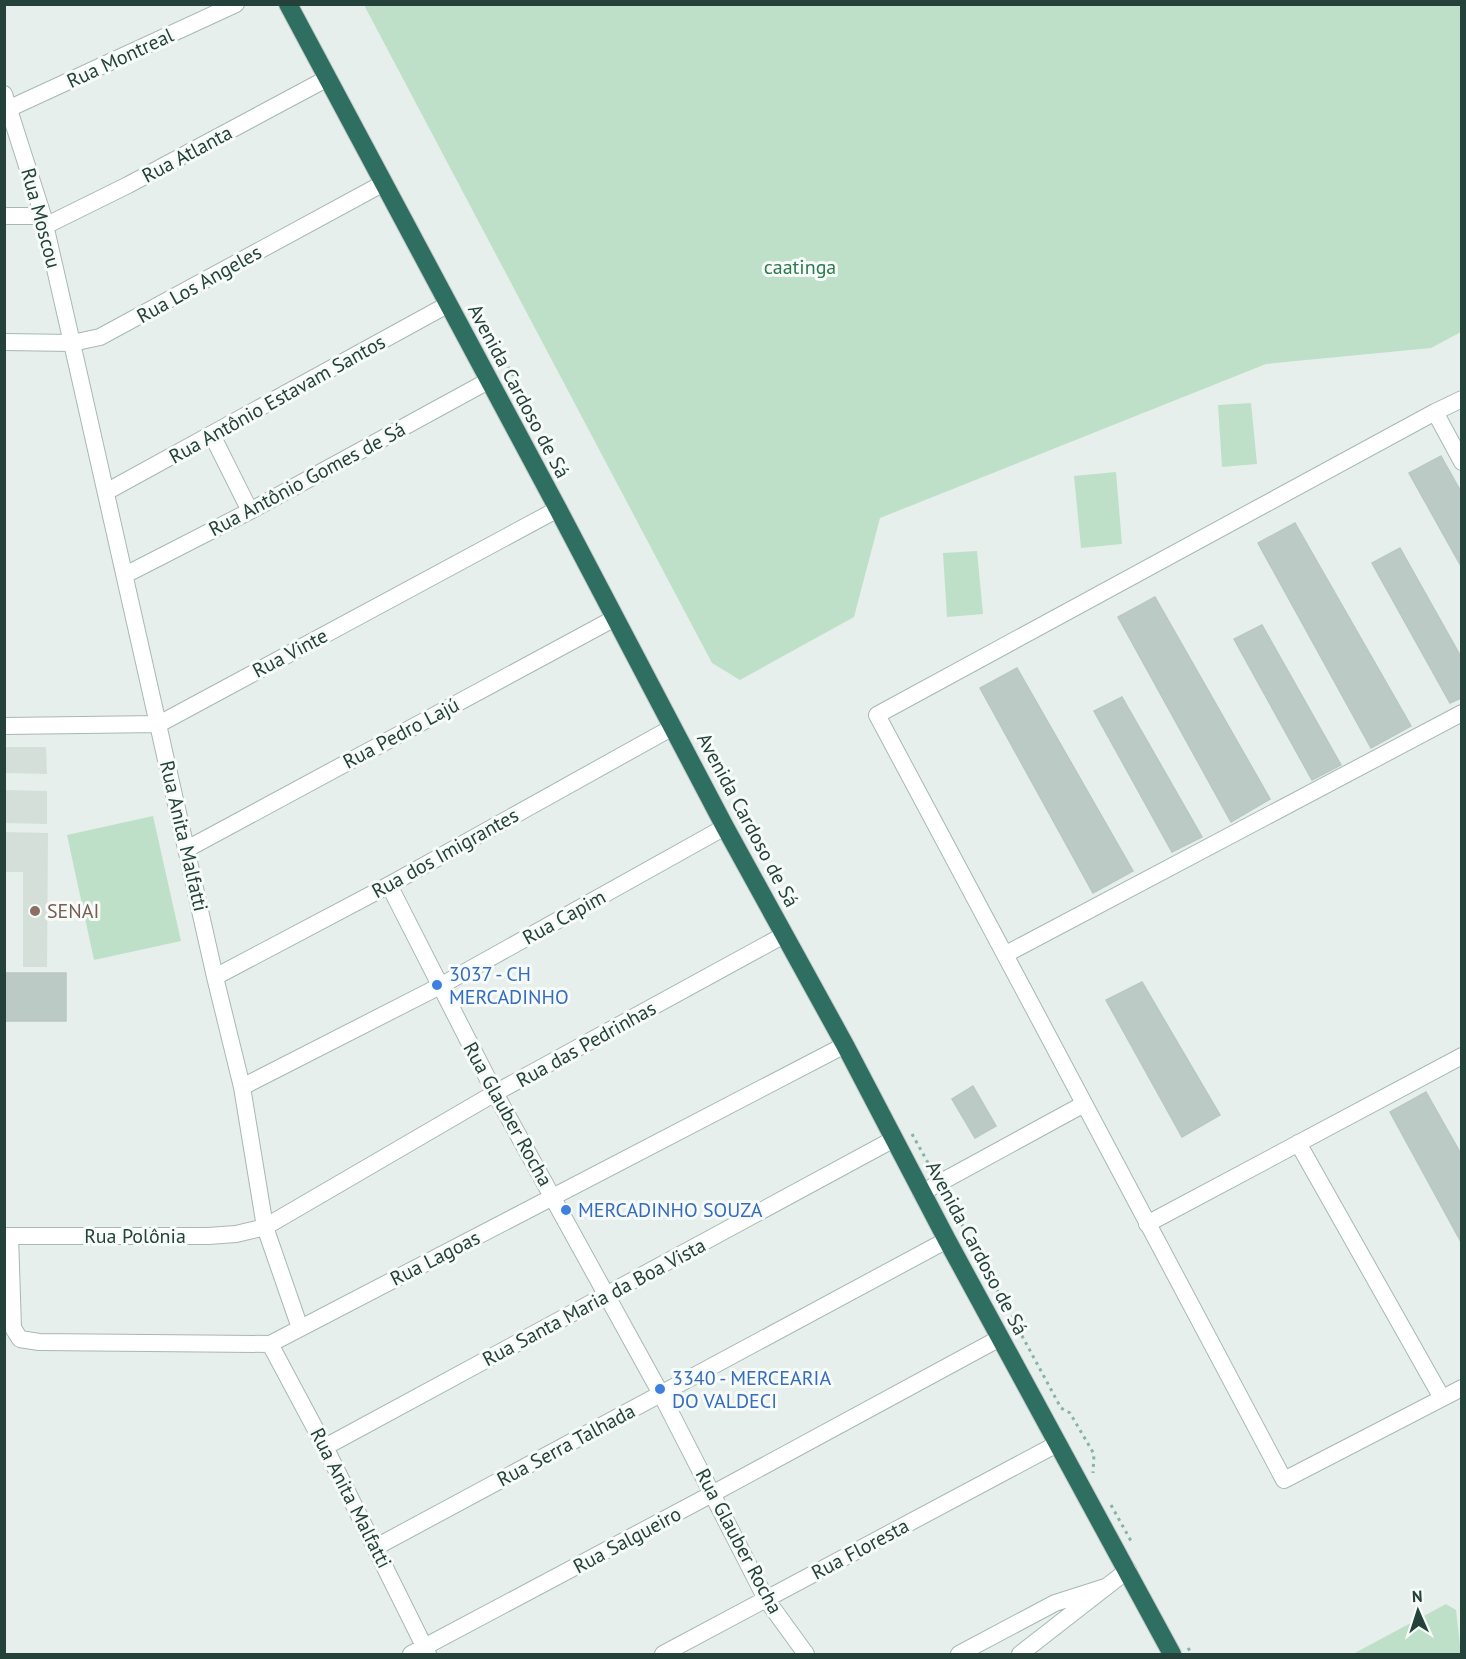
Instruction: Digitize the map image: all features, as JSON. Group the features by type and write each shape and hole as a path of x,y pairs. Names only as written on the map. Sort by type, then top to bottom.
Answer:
{"highway":[{"name":"Avenida Cardoso de Sá","path":"288,4 326,80 558,509 725,827 845,1045 902,1134 921,1193 946,1240 1128,1570 1179,1649"}],"street":[{"name":"Rua Montreal","path":"6,104 236,4"},
{"name":"Rua Atlanta","path":"4,216 44,221 128,185 326,80"},
{"name":"Rua Moscou","path":"6,104 44,221 72,343"},
{"name":"Rua Los Angeles","path":"4,342 85,342 110,332 382,184"},
{"name":"Rua Antônio Estavam Santos","path":"106,492 447,305"},
{"name":"Rua Anita Malfatti","path":"72,343 215,977 242,1087 265,1227 300,1328"},
{"name":"Rua Antônio Gomes de Sá","path":"124,575 250,511 488,381"},
{"path":"1461,399 877,715 1284,1480 1461,1388"},
{"path":"1435,412 1461,462"},
{"path":"212,435 250,511"},
{"name":"Rua Vinte","path":"4,726 159,724 558,509"},
{"name":"Rua Pedro Lajú","path":"187,849 615,618"},
{"path":"1006,954 1461,713"},
{"name":"Rua dos Imigrantes","path":"215,977 389,885 673,727"},
{"name":"Rua Capim","path":"242,1087 440,986 725,827"},
{"name":"Rua Glauber Rocha","path":"389,885 495,1093 661,1394 766,1599 806,1654"},
{"name":"Rua das Pedrinhas","path":"265,1227 495,1093 784,935"},
{"name":"Rua Lagoas","path":"7,1236 13,1328 20,1339 27,1341 270,1344 845,1045"},
{"path":"1147,1224 1461,1056"},
{"path":"921,1193 1084,1104"},
{"name":"Rua Santa Maria da Boa Vista","path":"325,1446 902,1134"},
{"path":"1298,1143 1442,1398"},
{"name":"Rua Polônia","path":"7,1236 208,1236 236,1234 265,1227"},
{"name":"Rua Serra Talhada","path":"376,1547 946,1240"},
{"name":"Rua Salgueiro","path":"421,1652 1000,1338"},
{"name":"Rua Anita Malfatti","path":"270,1344 376,1547 421,1652"},
{"name":"Rua Floresta","path":"663,1654 1058,1444"},
{"path":"1020,1654 1128,1570"},
{"path":"959,1654 1055,1603 1105,1587"}],"path":[{"path":"478,326 487,330 513,375 512,392"},
{"path":"902,1134 939,1183 1061,1408 1070,1413 1094,1454 1093,1473 1098,1482"},
{"path":"1108,1499 1135,1550"},
{"path":"1179,1649 1192,1654"}],"shaded area":[{"path":"5,747 46,747 47,774 5,773"},
{"path":"5,790 47,791 47,824 5,823"},
{"name":"SENAI","path":"5,832 48,833 47,967 23,967 23,872 5,872"}],"green space":[{"name":"caatinga","path":"364,5 1461,5 1461,332 1431,348 1266,364 880,518 854,617 740,680 712,663"},
{"path":"1251,403 1257,464 1222,467 1218,405"},
{"path":"1116,472 1122,544 1081,548 1074,476"},
{"path":"977,551 983,614 947,617 943,553"},
{"path":"153,816 181,941 94,960 67,835"},
{"path":"1446,1604 1456,1610 1461,1654 1353,1654"}],"building":[{"path":"1441,456 1461,492 1461,566 1409,473"},
{"path":"1295,523 1411,726 1371,748 1258,543"},
{"path":"1400,548 1461,657 1461,698 1450,703 1372,563"},
{"path":"1155,597 1270,799 1231,822 1118,617"},
{"path":"1262,625 1341,765 1312,780 1234,639"},
{"path":"1017,668 1133,871 1093,893 980,688"},
{"path":"1122,697 1202,837 1172,852 1094,711"},
{"path":"4,973 66,973 66,1021 4,1021"},
{"path":"1142,982 1220,1115 1182,1137 1106,1000"},
{"path":"973,1086 996,1126 975,1138 952,1099"},
{"path":"1426,1092 1461,1154 1461,1242 1390,1112"}],"place":[{"name":"SENAI","path":"35,911"},
{"name":"3037 - CH MERCADINHO","path":"437,985"},
{"name":"MERCADINHO SOUZA","path":"566,1210"},
{"name":"3340 - MERCEARIA DO VALDECI","path":"660,1389"}]}
